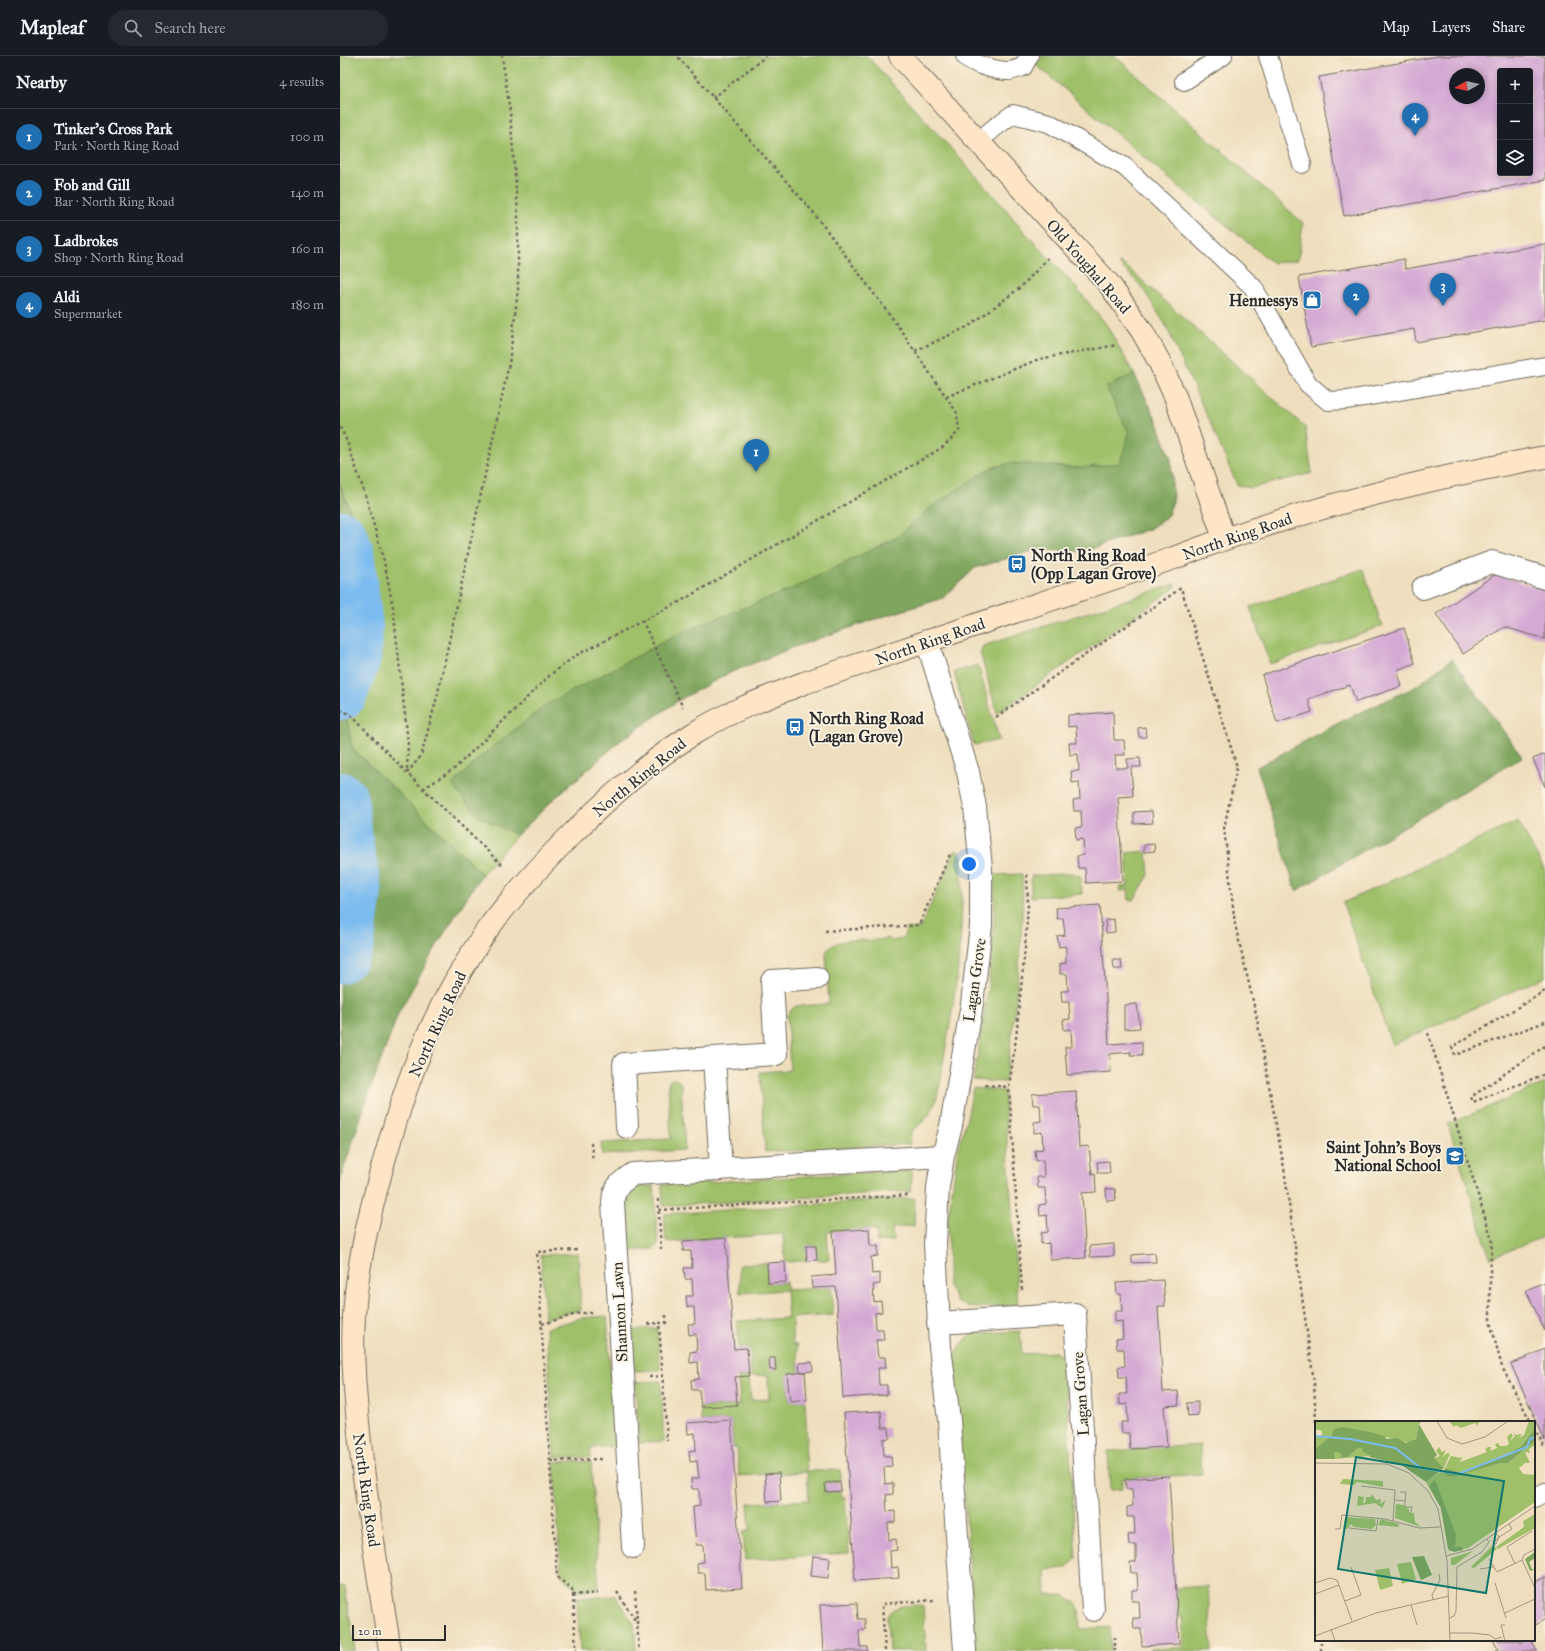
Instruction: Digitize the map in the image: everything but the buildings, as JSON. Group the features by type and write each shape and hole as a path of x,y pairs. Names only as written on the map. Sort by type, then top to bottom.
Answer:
{"main road":[{"name":"Old Youghal Road","path":"900,56 1109,284 1142,331 1159,361 1175,396 1224,538"},
{"name":"North Ring Road","path":"390,1651 366,1487 357,1416 353,1365 354,1316 361,1260 376,1191 392,1135 416,1062 437,1016 462,969 488,928 523,886 573,832 610,797 649,765 694,733 744,707 804,684 928,641 1174,558 1224,538 1317,509 1375,494 1545,457"}],"street":[{"path":"1423,588 1492,562 1545,578"},
{"name":"Lagan Grove","path":"928,641 968,772 975,808 981,868 981,926 972,1004 951,1126 943,1156 937,1193 935,1243 938,1323 949,1420 965,1651"},
{"path":"627,1127 624,1064 776,1054 772,981 818,978"},
{"path":"714,1058 721,1169"},
{"name":"Shannon Lawn","path":"633,1547 613,1194 620,1183 633,1174 943,1156"},
{"name":"Lagan Grove","path":"938,1323 1075,1314 1094,1610"}],"lane":[{"path":"965,56 969,61 995,69 1009,71 1023,67 1029,56"},
{"path":"1184,81 1223,56"},
{"path":"1268,56 1302,164"},
{"path":"978,142 1013,114 1049,123 1125,167 1253,286 1308,384 1328,401 1348,400 1545,366"},
{"path":"1535,1497 1545,1492"}],"path":[{"path":"407,773 421,756 437,697 509,364 518,290 518,215 510,112 502,56"},
{"path":"422,789 454,769 550,675 575,656 681,601 943,447 959,430 957,413 893,319 813,212 677,56"},
{"path":"713,98 766,56"},
{"path":"915,352 969,326 1022,287 1052,253"},
{"path":"946,397 1039,359 1124,344"},
{"path":"340,427 346,439 366,497 384,561 393,607 408,742 407,773"},
{"path":"996,717 1181,588 1237,767 1224,828 1235,924 1256,1014 1284,1168 1314,1382 1316,1421"},
{"path":"642,620 683,708"},
{"path":"340,710 350,714 422,789 523,886"},
{"path":"825,931 919,925 952,848"},
{"path":"1024,1318 1009,1087 1016,1038 1027,928 1027,872"},
{"path":"1545,991 1452,1048 1455,1055 1545,1022"},
{"path":"1428,1033 1492,1240 1490,1321 1502,1367 1530,1421"},
{"path":"1545,1046 1471,1097 1473,1102 1545,1074"},
{"path":"591,1143 593,1161"},
{"path":"657,1173 661,1249"},
{"path":"659,1210 937,1193"},
{"path":"576,1651 572,1589 557,1577 537,1252 577,1250"},
{"path":"542,1324 580,1313 619,1311"},
{"path":"666,1315 666,1323 659,1323 667,1441"},
{"path":"1535,1429 1545,1448"},
{"path":"550,1461 628,1457"},
{"path":"636,1591 639,1651"},
{"path":"617,1592 638,1624"},
{"path":"573,1595 598,1593"},
{"path":"885,1651 882,1604 961,1598"},
{"path":"1115,1637 1116,1651"}],"green space":[{"path":"340,56 867,56 1074,285 1106,324 1134,374 1158,423 1171,460 1173,501 1167,517 1149,529 1085,551 1035,550 975,568 943,598 872,620 791,648 727,674 679,700 620,741 555,798 517,835 482,874 352,748 347,720 352,707 371,686 369,561 340,484"},
{"path":"1041,56 1115,56 1303,223 1298,260 1273,263 1160,171 1034,63"},
{"path":"1118,263 1126,266 1305,427 1312,473 1251,488 1237,485 1165,324 1141,286"},
{"path":"1134,374 1158,423 1171,460 1173,501 1167,517 1149,529 1085,551 1035,550 975,568 943,598 872,620 791,648 727,674 679,700 620,741 555,798 517,835 478,816 452,785 484,754 546,705 682,632 792,589 897,537 931,507 990,468 1011,463 1080,468 1120,463 1129,433 1106,387"},
{"path":"340,484 369,561 381,657 371,686 352,707 340,703"},
{"path":"1363,569 1382,626 1270,664 1250,607"},
{"path":"1175,584 1176,587 997,713 980,652 983,646"},
{"path":"1452,659 1522,757 1296,891 1257,767 1346,719 1415,687"},
{"path":"978,665 999,740 974,745 954,672"},
{"path":"340,717 347,720 352,748 482,874 440,940 399,1012 371,1087 340,1183"},
{"path":"1518,821 1545,871 1545,977 1392,1045 1343,903"},
{"path":"955,851 959,851 961,855 962,881 959,957 953,1007 940,1084 932,1110 923,1122 911,1131 910,1144 765,1152 760,1072 790,1070 787,1015 792,1009 796,1006 829,1004 826,953 828,949 833,945 849,940 876,940 888,938 892,941 901,939 904,937 906,929 920,928"},
{"path":"1147,851 1149,875 1134,900 1129,900 1128,890 1120,891 1120,887 1128,886 1126,853"},
{"path":"1074,873 1074,875 1081,876 1082,894 1031,897 1031,876"},
{"path":"1022,874 1022,912 1016,1002 1005,1082 973,1080 986,1004 992,952 994,926 994,875"},
{"path":"673,1079 678,1080 681,1084 685,1150 602,1155 601,1143 671,1139 668,1085 669,1081"},
{"path":"1545,1083 1545,1236 1490,1258 1448,1124"},
{"path":"973,1088 1004,1091 1018,1305 977,1308 970,1307 957,1302 948,1285 948,1219 958,1148 967,1118"},
{"path":"908,1170 912,1171 911,1191 663,1206 662,1185"},
{"path":"640,1186 654,1186 658,1244 653,1249 627,1251 625,1224 626,1207 633,1192"},
{"path":"915,1198 914,1226 892,1228 893,1241 877,1242 876,1229 827,1232 829,1260 817,1260 816,1246 807,1246 807,1261 785,1262 783,1234 666,1242 664,1214"},
{"path":"578,1253 581,1310 545,1318 541,1255"},
{"path":"767,1263 768,1283 786,1282 787,1290 831,1287 833,1315 792,1318 793,1345 797,1345 799,1373 787,1374 790,1401 805,1400 807,1443 805,1444 807,1471 840,1470 840,1482 826,1483 826,1492 841,1491 842,1497 845,1497 849,1553 745,1560 743,1531 750,1531 748,1503 809,1500 807,1472 739,1476 737,1448 733,1448 731,1420 701,1422 701,1407 740,1405 738,1377 749,1376 751,1400 769,1399 768,1375 751,1376 750,1348 739,1349 737,1321 788,1318 786,1290 740,1293 739,1265"},
{"path":"607,1316 615,1446 590,1448 591,1458 554,1457 546,1328 582,1318"},
{"path":"657,1328 660,1370 634,1371 632,1330"},
{"path":"1020,1331 1022,1354 1055,1352 1065,1359 1076,1559 1066,1568 1045,1570 1046,1595 1064,1595 1076,1603 1079,1609 1080,1629 1110,1627 1111,1651 977,1651 976,1649 954,1358 959,1347 971,1334"},
{"path":"661,1381 664,1441 639,1443 635,1382"},
{"path":"1200,1445 1202,1474 1122,1479 1122,1489 1110,1490 1108,1451"},
{"path":"554,1462 591,1462 599,1590 576,1592 575,1589 561,1575"},
{"path":"340,1586 345,1587 355,1651 340,1651"},
{"path":"1208,1586 1212,1651 1150,1651 1150,1649 1184,1647 1182,1616 1177,1616 1175,1588"},
{"path":"616,1596 634,1624 636,1651 580,1651 577,1598"},
{"path":"923,1605 926,1651 889,1651 887,1617 893,1609 898,1607"}],"waterway":[{"path":"340,538 346,553 355,628 353,657 340,692"},
{"path":"340,800 346,849 354,892 346,945 340,955"}],"place":[{"name":"Aldi","path":"1415,136"},
{"name":"Hennessys","path":"1312,300"},
{"name":"Ladbrokes","path":"1443,306"},
{"name":"Fob and Gill","path":"1356,316"},
{"name":"Tinker's Cross Park","path":"756,472"},
{"name":"North Ring Road (Opp Lagan Grove)","path":"1017,564"},
{"name":"North Ring Road (Lagan Grove)","path":"795,727"},
{"name":"Saint John's Boys National School","path":"1455,1156"}]}
